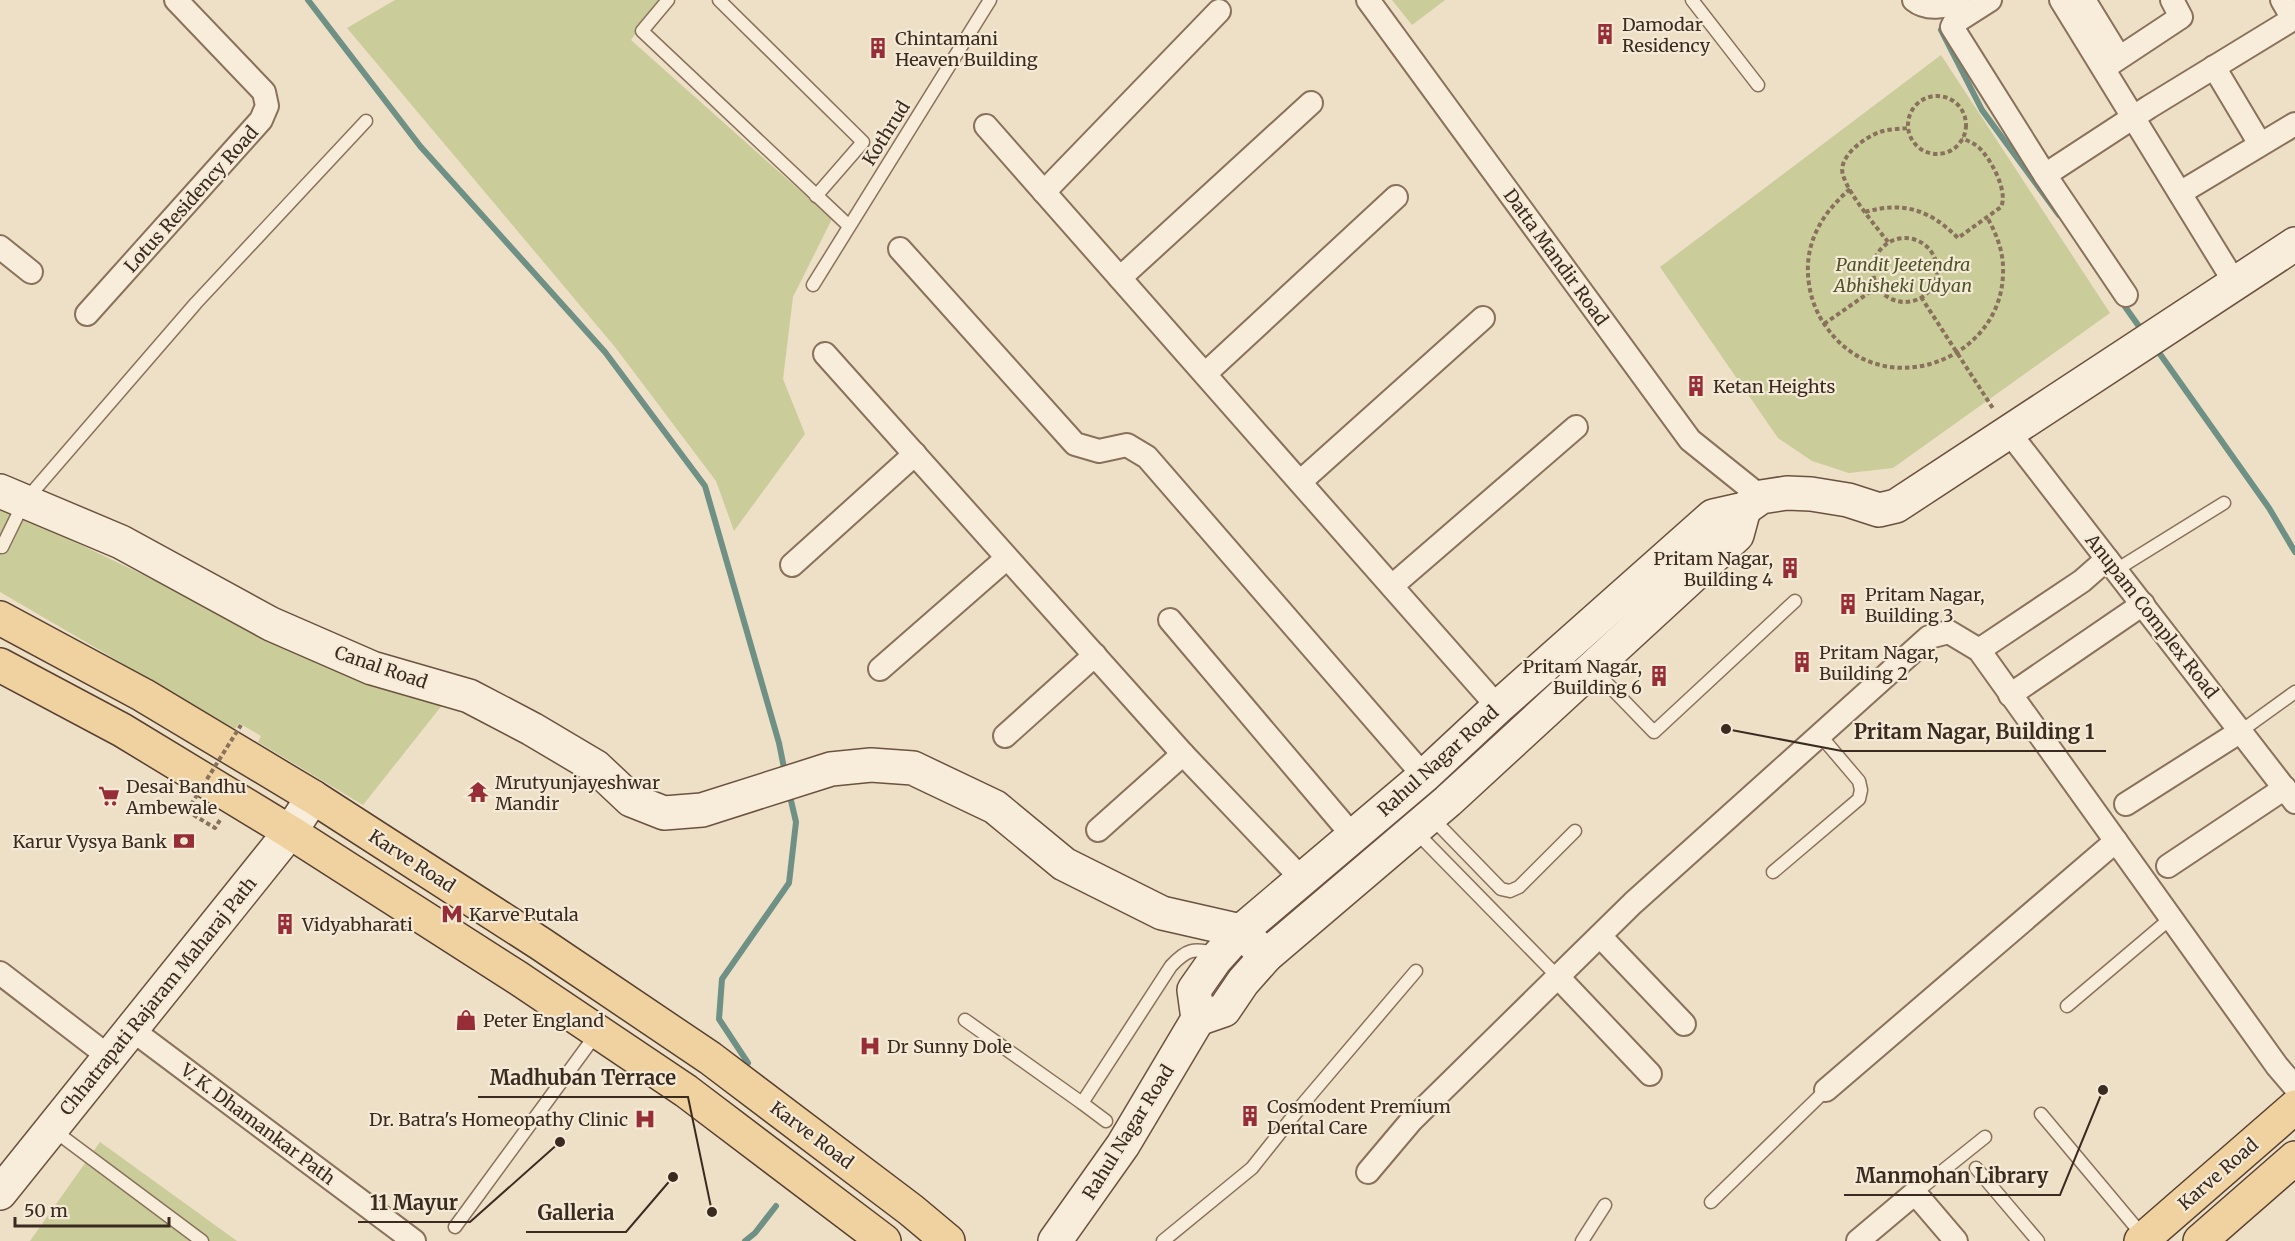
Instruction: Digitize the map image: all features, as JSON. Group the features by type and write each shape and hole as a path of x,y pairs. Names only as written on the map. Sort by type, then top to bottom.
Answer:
{"main road":[{"name":"Karve Road","path":"0,618 143,695 313,797 541,944 710,1058 911,1210 948,1241"},
{"path":"0,665 122,730 290,832 518,978 686,1091 884,1241"},
{"name":"Karve Road","path":"2143,1240 2295,1107"},
{"path":"2200,1241 2295,1158"}],"street":[{"name":"Lotus Residency Road","path":"87,314 261,120 267,106 264,92 176,0"},
{"name":"Datta Mandir Road","path":"1368,0 1690,440 1753,503"},
{"path":"1914,0 1917,3 1940,7 1958,0"},
{"path":"1990,0 1954,23 1952,27 2045,175 2126,295"},
{"path":"2061,0 2111,63"},
{"path":"2084,0 2134,117 2235,283"},
{"path":"2111,63 2181,17 2172,0"},
{"path":"2045,175 2214,67 2291,9"},
{"path":"1044,192 1219,11"},
{"path":"2214,67 2260,144"},
{"path":"1120,278 1311,103"},
{"path":"2180,193 2295,124"},
{"path":"986,126 1498,707"},
{"path":"1205,374 1396,197"},
{"path":"1753,503 1787,493 1848,500 1879,510 1896,506 2295,244"},
{"path":"0,247 31,272"},
{"path":"900,249 1075,444 1099,451 1126,445 1147,457 1424,776"},
{"path":"1300,482 1483,318"},
{"path":"825,354 1183,754 1302,879"},
{"path":"1392,586 1576,427"},
{"name":"Anupam Complex Road","path":"2008,431 2290,795"},
{"path":"792,565 915,454"},
{"name":"Canal Road","path":"12,496 121,542 291,633 372,668 470,696 596,767 631,800 664,813 702,810 831,769 872,765 913,768 995,807 1064,864 1152,909 1231,942"},
{"name":"Rahul Nagar Road","path":"1198,1019 1224,1010 1243,982 1266,956 1408,817 1592,668 1737,535 1753,503"},
{"name":"Rahul Nagar Road","path":"1055,1241 1123,1145 1198,1019 1194,990 1231,942 1353,836 1408,817 1424,776 1498,707 1713,516 1753,503"},
{"path":"880,669 1007,558"},
{"path":"1979,650 2082,581 2112,565"},
{"path":"2010,695 2143,604"},
{"path":"1170,620 1353,836"},
{"path":"1368,1172 1411,1121 1600,936 1819,734 1929,638 1949,632 1979,650 2270,1057 2295,1088"},
{"path":"1005,736 1095,655"},
{"path":"2126,804 2241,731"},
{"path":"1098,830 1183,754"},
{"path":"2168,866 2290,795"},
{"name":"Chhatrapati Rajaram Maharaj Path","path":"0,1193 290,832 313,797"},
{"path":"1826,1090 2116,841"},
{"path":"1600,936 1684,1024"},
{"path":"1231,942 1266,956"},
{"path":"0,973 108,1056"},
{"path":"1558,977 1650,1074"},
{"name":"V. K. Dhamankar Path","path":"131,1029 414,1241"},
{"path":"1858,1241 1915,1193 1956,1241"}],"lane":[{"path":"668,0 642,31 849,226"},
{"path":"719,0 863,142 816,196"},
{"name":"Kothrud","path":"813,285 990,0"},
{"path":"1692,0 1758,85"},
{"path":"2,547 12,496 366,121"},
{"path":"2112,565 2224,503"},
{"path":"1592,668 1654,732 1796,601"},
{"path":"2241,731 2295,692"},
{"path":"1773,872 1859,799 1862,790 1859,781 1819,734"},
{"path":"1408,817 1501,889 1510,891 1519,887 1575,831"},
{"path":"1408,817 1558,977"},
{"path":"2067,1006 2171,918"},
{"path":"1082,1103 1176,960 1194,949 1231,942"},
{"path":"1163,1241 1252,1168 1302,1105 1416,971"},
{"path":"965,1020 1106,1121"},
{"path":"455,1227 598,1032"},
{"path":"1711,1202 1826,1090"},
{"path":"2041,1114 2143,1240"},
{"path":"51,1128 201,1241"},
{"path":"1915,1193 1985,1137"},
{"path":"1976,1168 2038,1241"},
{"path":"1582,1241 1605,1205"}],"path":[{"path":"1935,96 1946,98 1956,103 1963,112 1966,123 1962,138 1959,145 1950,151 1939,154 1928,153 1918,147 1911,138 1908,128 1909,116 1915,106 1924,99 1935,96"},
{"path":"1888,242 1850,189 1843,177 1842,169 1848,156 1857,146 1880,132 1908,128"},
{"path":"1865,212 1894,207 1923,212 1936,219 1958,238 2001,207 2004,202 2000,183 1982,151 1962,138"},
{"path":"1850,189 1822,218 1814,235 1809,254 1810,294 1824,324 1842,345 1876,364 1896,368 1916,368 1935,364 1958,353 1984,330 2001,294 2003,274 2002,254 1987,217"},
{"path":"1899,238 1912,238 1924,244 1932,253 1936,265 1936,277 1931,289 1922,297 1910,301 1897,301 1886,296 1877,286 1873,275 1873,262 1879,250 1888,242 1899,238"},
{"path":"1824,324 1877,286"},
{"path":"1922,297 2008,431"},
{"path":"206,822 187,811 241,725"}],"green space":[{"path":"395,0 659,0 631,40 832,219 793,297 783,379 805,434 734,531 716,481 615,347 347,28"},
{"path":"1392,0 1445,0 1412,25"},
{"name":"Pandit Jeetendra Abhisheki Udyan","path":"1941,55 2110,313 1893,468 1849,473 1812,461 1778,438 1660,267"},
{"path":"0,506 331,665 443,704 363,805 258,742 261,736 239,723 235,729 0,592"},
{"path":"100,1142 237,1241 30,1241"}],"waterway":[{"path":"308,0 420,146 605,352 705,486 779,743 785,773"},
{"path":"1941,30 1982,110 2059,215"},
{"path":"2121,301 2143,332"},
{"path":"2155,347 2269,508 2295,552"},
{"path":"748,1063 719,1019 722,979 789,883 796,822 789,792"},
{"path":"745,1241 755,1233 776,1206"}],"place":[{"name":"Damodar Residency","path":"1605,34"},
{"name":"Chintamani Heaven Building","path":"878,48"},
{"name":"Ketan Heights","path":"1696,386"},
{"name":"Pritam Nagar, Building 4","path":"1790,568"},
{"name":"Pritam Nagar, Building 3","path":"1848,604"},
{"name":"Pritam Nagar, Building 2","path":"1802,662"},
{"name":"Pritam Nagar, Building 6","path":"1659,676"},
{"name":"Pritam Nagar, Building 1","path":"1726,729"},
{"name":"Mrutyunjayeshwar Mandir","path":"478,792"},
{"name":"Desai Bandhu Ambewale","path":"109,796"},
{"name":"Karur Vysya Bank","path":"184,841"},
{"name":"Karve Putala","path":"452,914"},
{"name":"Vidyabharati","path":"285,924"},
{"name":"Peter England","path":"466,1020"},
{"name":"Dr Sunny Dole","path":"870,1046"},
{"name":"Manmohan Library","path":"2103,1090"},
{"name":"Cosmodent Premium Dental Care","path":"1250,1116"},
{"name":"Dr. Batra's Homeopathy Clinic","path":"645,1119"},
{"name":"11 Mayur","path":"560,1142"},
{"name":"Galleria","path":"673,1177"},
{"name":"Madhuban Terrace","path":"712,1212"}]}
